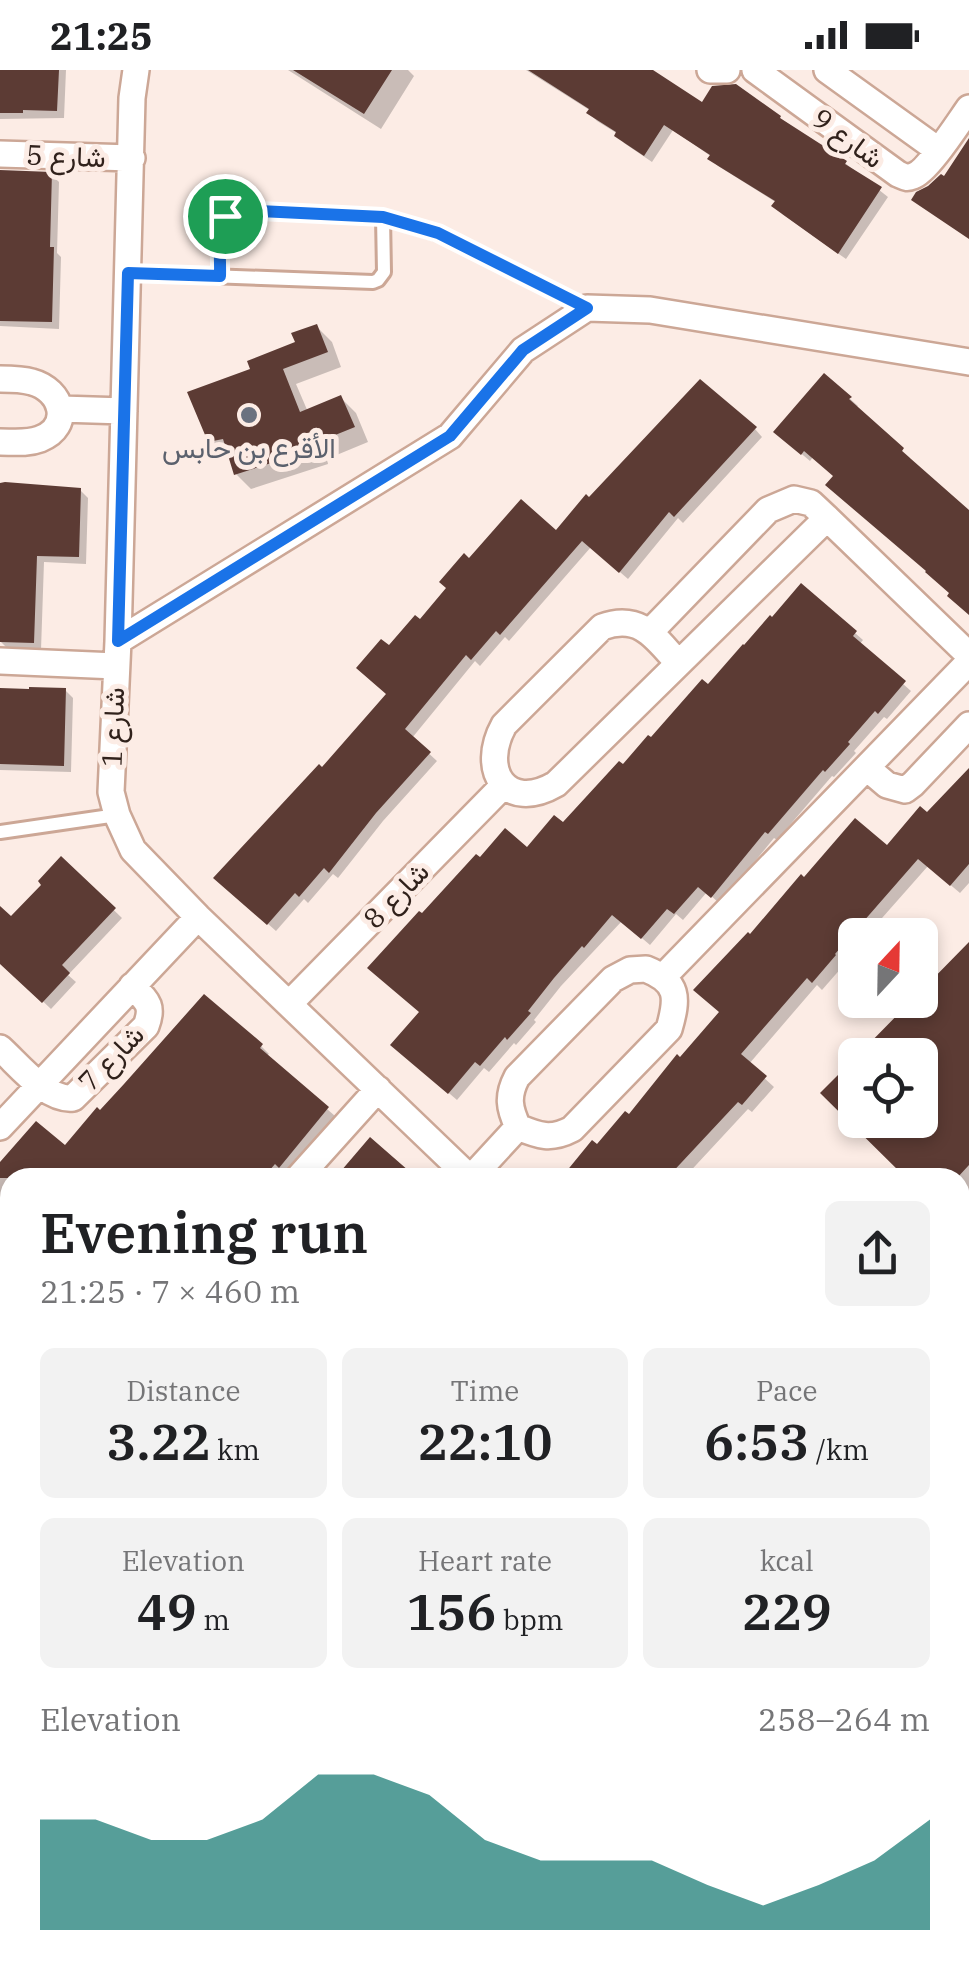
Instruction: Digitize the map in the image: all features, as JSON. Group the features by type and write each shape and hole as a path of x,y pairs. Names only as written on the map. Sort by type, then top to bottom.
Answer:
{"street":[{"name":"شارع 1","path":"136,70 132,98 111,792 117,814 133,850 198,917 461,1168"},
{"path":"710,70 727,70"},
{"name":"شارع 9","path":"755,70 905,177 918,174 969,108"},
{"name":"شارع 9","path":"827,70 938,150"},
{"name":"شارع 5","path":"0,154 132,158"},
{"path":"0,661 116,653 450,436 523,350 587,308 650,310 969,362"},
{"path":"0,379 36,382 56,398 61,409 52,432 43,438 28,443 0,442"},
{"path":"61,409 124,411"},
{"path":"650,632 768,510 794,499 811,503 969,654"},
{"path":"678,663 650,632 631,623 602,627 504,725 496,740 494,758 503,786 530,794 556,784 827,518"},
{"path":"664,976 969,662"},
{"path":"867,768 887,785 904,790 969,724"},
{"name":"شارع 8","path":"290,1004 503,786"},
{"name":"شارع 7","path":"0,1127 198,917"},
{"path":"646,969 664,976 675,994 675,1009 669,1029 655,1044 572,1129 559,1136 546,1136 518,1127 509,1098 517,1077 613,979 630,970 646,969"},
{"name":"شارع 7","path":"0,1048 51,1094 73,1098 146,1026 149,1003 132,986"},
{"path":"307,1168 378,1089"},
{"path":"480,1168 518,1127"}],"lane":[{"path":"220,276 222,225 230,212 383,217 438,233 587,308"},
{"path":"128,273 378,280 384,272 383,217"},
{"path":"0,832 117,814"}],"building":[{"path":"0,70 59,70 57,111 0,113"},
{"path":"293,70 392,70 364,114"},
{"path":"528,70 653,70 702,102 712,86 736,84 882,187 838,254 771,206 775,201 707,159 710,155 664,125 644,156 586,113 589,109"},
{"path":"969,138 969,239 911,200 916,192 941,174 944,176"},
{"path":"0,170 52,172 52,322 0,321"},
{"name":"الأقرع بن حابس","path":"317,324 328,352 283,369 300,412 341,395 355,427 313,444 315,449 234,475 223,439 208,442 187,392 250,369 247,361 295,342 291,333"},
{"path":"824,373 904,448 902,451 969,510 969,615 926,571 825,485 833,476 804,451 801,455 773,432"},
{"path":"700,379 757,427 674,517 669,512 619,573 582,541 500,635 496,631 471,660 466,655 405,729 431,752 329,873 324,868 267,925 213,878 319,764 322,767 386,694 356,668 381,639 389,645 415,615 420,619 446,588 439,582 464,553 469,558 521,499 556,530 586,494 589,497"},
{"path":"0,483 81,488 79,557 37,556 34,643 0,642"},
{"path":"801,583 857,631 853,636 906,681 768,834 765,832 711,898 698,887 674,914 667,909 641,939 612,915 554,978 507,1040 505,1037 480,1066 475,1062 448,1094 390,1045 419,1012 367,968 505,828 527,847 554,815 563,822 619,761 623,764 648,735 651,737 702,679 708,684"},
{"path":"0,688 66,688 64,766 0,764"},
{"path":"969,768 969,864 950,886 918,859 866,918 838,918 836,955 812,983 807,978 741,1054 767,1076 742,1105 738,1102 676,1168 569,1168 592,1140 597,1144 625,1111 629,1114 677,1054 680,1057 719,1012 693,990 750,934 801,874 804,877 855,818 887,845 920,806 927,812"},
{"path":"61,856 116,908 62,965 70,973 42,1003 0,964 0,906 11,916 41,885 38,881"},
{"path":"969,942 966,1168 896,1168 866,1138 938,1138 938,1038 875,1038 894,1018 938,1018 938,974"},
{"path":"204,994 329,1107 279,1168 275,1164 272,1168 0,1168 0,1162 36,1121 65,1145 97,1107 100,1110"},
{"path":"838,1075 838,1111 820,1093"},
{"path":"370,1137 406,1168 344,1168"}],"place":[{"name":"الأقرع بن حابس","path":"249,415"}],"route":[{"path":"239,210 383,217 438,233 587,308 523,350 450,436 118,641 128,273 220,276 225,216 239,210"}]}
